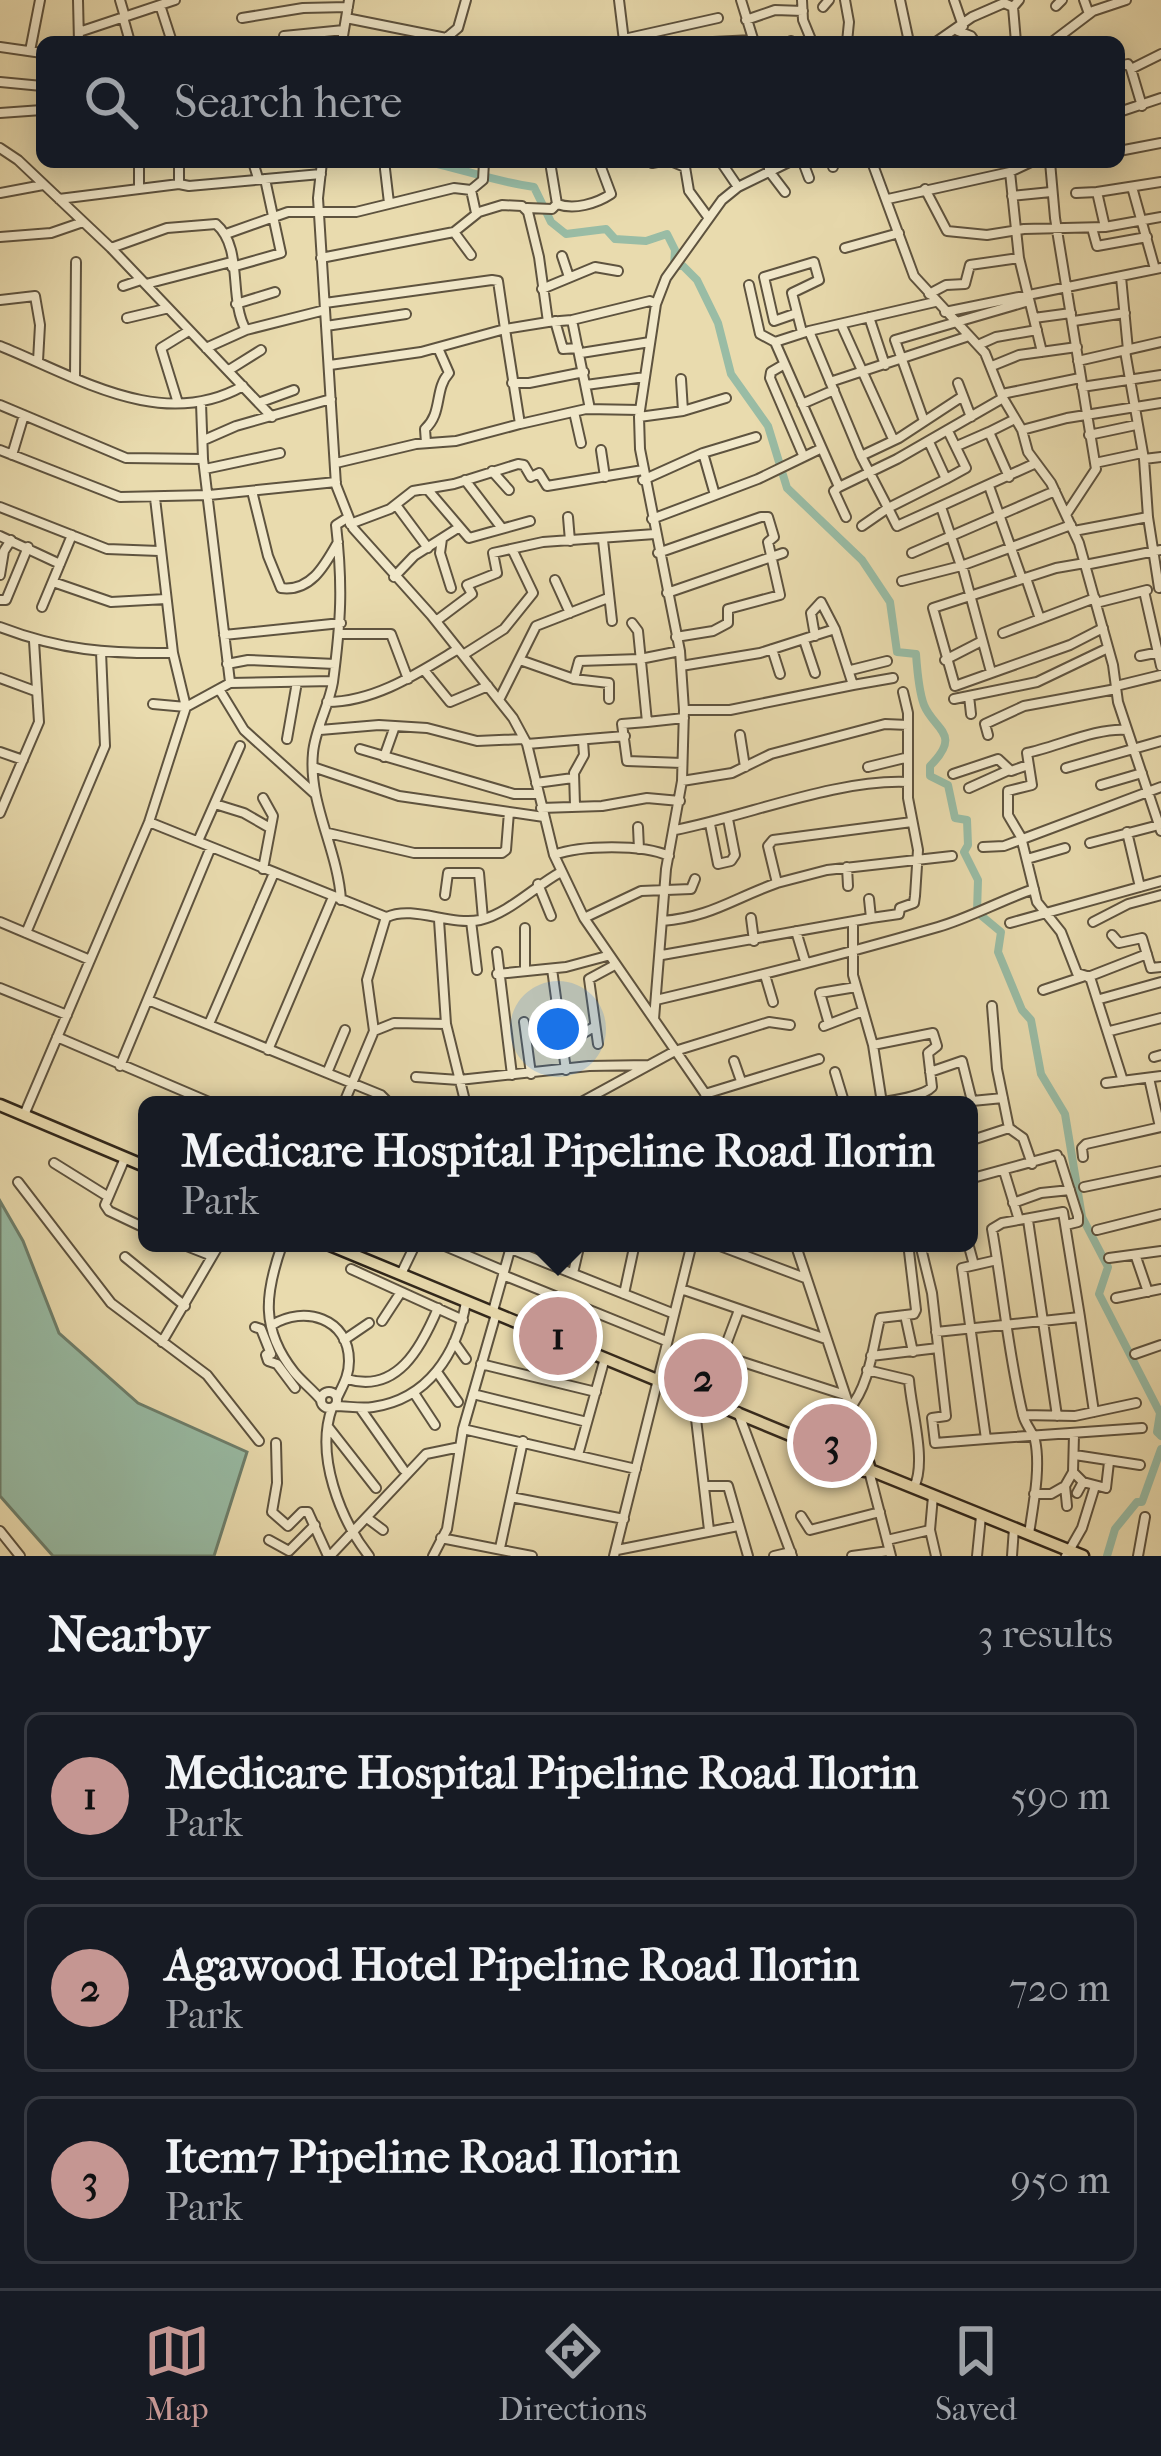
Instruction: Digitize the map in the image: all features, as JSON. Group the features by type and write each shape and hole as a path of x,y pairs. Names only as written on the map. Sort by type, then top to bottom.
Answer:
{"main road":[{"path":"0,1105 138,1163"},
{"path":"348,1252 1083,1556"}],"street":[{"path":"30,51 40,0"},
{"path":"79,0 79,36"},
{"path":"120,0 129,36"},
{"path":"81,36 175,0"},
{"path":"448,36 458,28 466,0"},
{"path":"619,0 624,36"},
{"path":"740,0 752,36"},
{"path":"845,0 848,36"},
{"path":"900,0 908,36"},
{"path":"954,0 960,28 971,36"},
{"path":"1084,0 1089,14"},
{"path":"1069,36 1089,14 1119,1"},
{"path":"242,18 304,3 348,8 439,36"},
{"path":"946,36 1010,3 1015,36"},
{"path":"160,5 170,36"},
{"path":"746,20 772,5 803,5 808,36"},
{"path":"343,36 348,8"},
{"path":"641,36 718,18"},
{"path":"284,35 344,30"},
{"path":"0,47 36,52"},
{"path":"1131,69 1161,54"},
{"path":"1125,65 1131,69 1142,106"},
{"path":"0,82 36,85"},
{"path":"1125,110 1161,98"},
{"path":"0,113 36,110"},
{"path":"1125,150 1161,143"},
{"path":"0,148 110,248 272,417"},
{"path":"139,168 139,189"},
{"path":"179,168 179,184"},
{"path":"123,286 280,254 274,218 256,168"},
{"path":"321,168 321,258 336,482 348,521 500,700 525,741 554,855 584,918 705,1094 819,1058"},
{"path":"226,234 288,212 366,211 454,188 471,190 483,180 484,168"},
{"path":"551,168 557,204"},
{"path":"321,258 461,230 476,213 502,205 552,209 557,204 590,205 611,194 601,168"},
{"path":"685,168 691,194 708,217"},
{"path":"725,168 738,188"},
{"path":"654,1021 664,891 682,781 684,714 680,651 643,475 640,413 656,304 673,266 708,217 766,168"},
{"path":"770,168 785,192"},
{"path":"805,168 809,178"},
{"path":"875,168 914,276 992,366 1002,396 1022,430 1024,446 1055,491 1085,564 1127,730 1160,828 1090,843"},
{"path":"889,199 1018,168"},
{"path":"1050,168 1095,463 1094,477 1071,524"},
{"path":"385,169 389,203"},
{"path":"1010,172 1019,258 1042,352"},
{"path":"59,199 320,174"},
{"path":"1076,193 1161,182"},
{"path":"0,193 43,185"},
{"path":"924,422 895,340 1068,286 1158,268 1132,187"},
{"path":"925,189 947,231 987,235 1092,228 1161,217"},
{"path":"471,190 476,213"},
{"path":"1012,196 1052,192"},
{"path":"1097,192 1105,226"},
{"path":"526,208 541,265 542,290 563,349 651,342"},
{"path":"0,237 51,233 83,222"},
{"path":"110,248 167,228 210,222 226,234 236,304 246,331"},
{"path":"1092,228 1097,246 1148,237"},
{"path":"454,232 471,254"},
{"path":"845,248 899,233"},
{"path":"903,244 917,252"},
{"path":"562,256 569,278"},
{"path":"775,343 932,298 946,285 965,284 970,265 1019,258"},
{"path":"74,377 76,262"},
{"path":"796,315 775,321 764,277 814,262 819,280 792,293 796,315 897,526 1036,463"},
{"path":"542,290 595,267 619,271"},
{"path":"1003,633 1095,600 1160,588 1128,380 1121,277"},
{"path":"206,348 325,307 499,281 520,424"},
{"path":"748,285 760,334 775,343 839,487"},
{"path":"236,304 274,292"},
{"path":"0,300 35,296 40,325 38,361"},
{"path":"944,312 1028,297"},
{"path":"330,365 650,301 656,304"},
{"path":"127,318 165,309"},
{"path":"1034,318 1125,313"},
{"path":"326,326 406,314"},
{"path":"869,317 885,364"},
{"path":"572,320 590,409"},
{"path":"841,324 893,439"},
{"path":"978,345 1037,330"},
{"path":"178,404 161,348 187,332"},
{"path":"802,404 861,370 969,336"},
{"path":"1078,361 1161,342"},
{"path":"0,346 127,399 201,404 243,386"},
{"path":"425,443 441,382 449,373 438,347"},
{"path":"992,366 1019,355 1077,347"},
{"path":"229,370 261,350"},
{"path":"783,365 770,378 803,455"},
{"path":"512,383 584,372"},
{"path":"846,518 834,491 839,487 929,442 1002,396 1161,375"},
{"path":"586,385 645,377"},
{"path":"681,380 683,411"},
{"path":"958,383 971,417"},
{"path":"260,402 294,390"},
{"path":"861,456 963,396"},
{"path":"336,463 590,409 683,411 726,398"},
{"path":"204,440 331,399"},
{"path":"1022,430 1161,403"},
{"path":"201,404 230,682"},
{"path":"0,405 126,458 204,464 280,453"},
{"path":"574,412 581,443"},
{"path":"12,454 24,415"},
{"path":"957,446 1015,419"},
{"path":"1089,435 1136,425"},
{"path":"862,526 966,468 948,431"},
{"path":"989,432 1009,477"},
{"path":"268,1050 337,898 313,767 341,628 336,524 396,505 404,495 521,464 531,477 539,473 547,486 643,475 756,436"},
{"path":"929,442 946,479"},
{"path":"652,519 820,448"},
{"path":"0,450 112,495 209,495 336,482"},
{"path":"601,450 605,477"},
{"path":"703,453 715,495"},
{"path":"1095,463 1161,457"},
{"path":"492,471 509,490"},
{"path":"465,480 501,527"},
{"path":"989,486 1040,620"},
{"path":"252,490 281,588 293,590 315,578 338,541"},
{"path":"428,490 471,538 530,521"},
{"path":"912,553 1055,491"},
{"path":"24,1115 149,822 186,707 173,653 154,498"},
{"path":"396,505 428,548"},
{"path":"0,507 118,551 159,551"},
{"path":"941,507 991,672"},
{"path":"658,553 765,516 773,532 768,542 779,555 780,595 728,609 728,623 722,628 676,637"},
{"path":"568,517 570,541"},
{"path":"902,581 962,566 1071,524 1148,517"},
{"path":"394,577 458,528"},
{"path":"436,621 472,594 467,585 497,572 492,554 655,534"},
{"path":"42,607 72,535"},
{"path":"0,575 5,538 60,564"},
{"path":"442,539 440,554 452,588"},
{"path":"603,540 612,621"},
{"path":"0,600 6,600 28,547"},
{"path":"327,702 352,701 408,679 504,629 533,594 512,549"},
{"path":"1103,628 1070,645 955,686 931,610 1024,578 1157,550"},
{"path":"667,593 779,555"},
{"path":"555,580 570,613"},
{"path":"53,582 111,602 166,599"},
{"path":"1144,591 1161,666"},
{"path":"500,700 536,626 608,598"},
{"path":"815,636 811,613 821,602 836,628 854,685"},
{"path":"632,623 638,632 647,722"},
{"path":"0,627 34,641 101,652 173,653"},
{"path":"224,635 341,628 391,634 408,679"},
{"path":"681,666 772,650 836,628"},
{"path":"804,640 815,673"},
{"path":"0,813 39,722 34,641"},
{"path":"945,659 980,645"},
{"path":"1070,645 1079,663"},
{"path":"954,699 1037,682 1108,648"},
{"path":"772,650 780,674"},
{"path":"574,679 579,661 640,659 680,651"},
{"path":"26,933 105,746 101,652"},
{"path":"1140,656 1159,652"},
{"path":"227,664 248,659 335,664"},
{"path":"520,660 574,679 609,683 609,699"},
{"path":"851,670 887,661"},
{"path":"424,670 450,702 488,686"},
{"path":"988,735 986,724 1040,703 1161,675"},
{"path":"0,678 35,691"},
{"path":"682,763 628,761 622,724 730,710 893,678"},
{"path":"153,704 186,707 230,682 333,681"},
{"path":"287,739 297,682"},
{"path":"1037,682 1040,703"},
{"path":"219,688 244,730 316,795"},
{"path":"662,955 899,914 901,908 914,903 916,860 903,692"},
{"path":"969,696 971,714"},
{"path":"682,781 732,773 788,749 885,724 908,725"},
{"path":"320,730 395,725 476,741 625,736"},
{"path":"384,757 395,725"},
{"path":"1123,1081 1100,999 1086,977 1077,973 1061,932 1044,911 1021,837 1008,815 1006,797 1008,791 1032,784 1028,752 1046,751 1095,733 1127,730"},
{"path":"740,735 745,766"},
{"path":"575,805 573,778 584,754 583,741"},
{"path":"1066,768 1161,741"},
{"path":"198,841 240,746"},
{"path":"360,749 514,794 539,794"},
{"path":"0,752 23,760"},
{"path":"868,767 905,758"},
{"path":"953,774 998,759 1009,770"},
{"path":"969,788 1028,765"},
{"path":"313,767 399,796 509,812 647,798 680,801"},
{"path":"1101,785 1142,773"},
{"path":"536,783 573,778"},
{"path":"674,830 835,788 907,782"},
{"path":"983,847 1004,845 1161,787"},
{"path":"259,864 273,815 263,798"},
{"path":"215,804 270,828"},
{"path":"327,832 414,853 502,853 509,812"},
{"path":"710,824 718,864 728,862 735,855 728,819"},
{"path":"149,822 386,917 400,913 439,920 483,919 562,872"},
{"path":"777,883 769,846 773,840 912,822"},
{"path":"638,827 639,849"},
{"path":"1127,832 1140,887"},
{"path":"554,855 581,846 669,856"},
{"path":"120,1066 211,847"},
{"path":"1027,859 1065,848"},
{"path":"662,921 698,918 777,883 847,867 952,856"},
{"path":"847,867 848,886"},
{"path":"209,1024 274,873"},
{"path":"446,895 448,873 479,874 483,919"},
{"path":"584,918 641,891 691,889 695,879"},
{"path":"1010,923 1161,881"},
{"path":"538,884 551,916"},
{"path":"656,1000 935,928 1034,889"},
{"path":"1093,922 1128,904 1161,895"},
{"path":"869,899 872,918"},
{"path":"347,1096 374,1031 367,980 386,917"},
{"path":"751,918 754,941"},
{"path":"439,920 446,1024 463,1096"},
{"path":"471,921 477,970"},
{"path":"0,922 90,959"},
{"path":"853,923 856,987 873,1045 881,1096"},
{"path":"525,928 525,970"},
{"path":"796,931 805,961"},
{"path":"1112,935 1116,942 1142,938 1151,968 1161,967"},
{"path":"1128,941 1133,958"},
{"path":"497,952 512,1075"},
{"path":"1043,990 1147,953"},
{"path":"497,974 551,969 607,956"},
{"path":"598,1044 589,979 614,965"},
{"path":"551,969 566,1070"},
{"path":"765,975 772,1002"},
{"path":"1100,999 1161,982"},
{"path":"856,987 820,992 826,1025 863,1011"},
{"path":"0,988 67,1015"},
{"path":"148,1000 382,1096"},
{"path":"992,1006 1009,1128 1023,1138 1031,1164"},
{"path":"1109,1031 1161,1018"},
{"path":"524,1022 531,1074"},
{"path":"592,1096 675,1051 769,1022 790,1025"},
{"path":"374,1031 394,1023 446,1024"},
{"path":"561,1037 595,1027"},
{"path":"326,1073 344,1030"},
{"path":"873,1045 933,1033 937,1050 928,1052 930,1092 916,1096"},
{"path":"57,1037 194,1096"},
{"path":"734,1061 741,1081"},
{"path":"930,1072 962,1061 971,1096"},
{"path":"416,1077 459,1081 649,1065"},
{"path":"835,1072 842,1096"},
{"path":"1106,1083 1161,1076"},
{"path":"1083,1157 1086,1144 1161,1127 1149,1078"},
{"path":"978,1100 1003,1098"},
{"path":"978,1138 1009,1128"},
{"path":"978,1177 1056,1154 1078,1222 1066,1226"},
{"path":"125,1158 105,1203 109,1211 138,1225"},
{"path":"54,1163 107,1196"},
{"path":"1004,1171 1013,1203 1024,1220 1057,1416"},
{"path":"1084,1187 1160,1173"},
{"path":"17,1182 111,1303 207,1375 260,1442"},
{"path":"1013,1203 1041,1193 1071,1190"},
{"path":"1029,1534 1033,1436 1023,1415 995,1225 1064,1212 1094,1412"},
{"path":"1097,1230 1161,1214"},
{"path":"1109,1258 1161,1251"},
{"path":"202,1252 212,1256"},
{"path":"162,1342 214,1252"},
{"path":"280,1252 267,1288 275,1356 330,1404 376,1488"},
{"path":"401,1274 412,1252"},
{"path":"458,1252 666,1341"},
{"path":"433,1556 447,1528 463,1429 510,1252"},
{"path":"525,1252 672,1313"},
{"path":"573,1274 578,1252"},
{"path":"624,1294 633,1252"},
{"path":"615,1553 690,1252"},
{"path":"736,1252 807,1278"},
{"path":"798,1252 889,1549"},
{"path":"849,1409 872,1356 880,1318 916,1310 910,1252"},
{"path":"922,1252 946,1416 932,1418 935,1443"},
{"path":"970,1252 974,1265"},
{"path":"1136,1256 1161,1301"},
{"path":"125,1257 185,1306"},
{"path":"986,1439 962,1268 997,1260"},
{"path":"351,1269 463,1320"},
{"path":"681,1289 826,1339"},
{"path":"1116,1298 1156,1290"},
{"path":"382,1321 401,1292"},
{"path":"330,1404 360,1408 414,1393 437,1372 454,1342 466,1300"},
{"path":"344,1383 392,1376 415,1356 438,1308"},
{"path":"706,1398 739,1310"},
{"path":"272,1325 308,1314 329,1323 344,1340 349,1354 344,1383 330,1404 332,1479 353,1532 369,1556"},
{"path":"905,1315 913,1352"},
{"path":"936,1332 1080,1316"},
{"path":"344,1340 368,1322"},
{"path":"255,1327 262,1329 295,1388"},
{"path":"899,1354 908,1339"},
{"path":"454,1342 466,1359"},
{"path":"1135,1354 1161,1345"},
{"path":"872,1356 938,1348"},
{"path":"722,1355 844,1395"},
{"path":"578,1455 605,1358"},
{"path":"481,1364 596,1391"},
{"path":"867,1370 909,1378 921,1464 914,1486"},
{"path":"437,1372 458,1402"},
{"path":"692,1392 709,1530"},
{"path":"414,1393 435,1425"},
{"path":"473,1394 587,1422"},
{"path":"1023,1415 1057,1416 1136,1403"},
{"path":"360,1408 404,1469"},
{"path":"738,1412 791,1554 774,1556"},
{"path":"917,1445 1142,1428"},
{"path":"463,1429 636,1469"},
{"path":"1034,1494 1051,1494 1065,1486 1073,1472 1074,1436"},
{"path":"500,1548 524,1441"},
{"path":"276,1443 272,1513 288,1526 306,1511 332,1556 426,1454 460,1447"},
{"path":"1075,1455 1140,1465"},
{"path":"1073,1472 1082,1482 1106,1488 1109,1462"},
{"path":"1077,1493 1082,1482"},
{"path":"704,1486 728,1486 748,1556"},
{"path":"1065,1486 1067,1507"},
{"path":"1067,1553 1082,1528 1095,1486"},
{"path":"934,1494 930,1530 936,1556"},
{"path":"511,1497 624,1519"},
{"path":"801,1516 810,1530 880,1512"},
{"path":"977,1556 981,1516"},
{"path":"1138,1556 1145,1517"},
{"path":"367,1518 383,1530"},
{"path":"268,1540 290,1551 315,1525"},
{"path":"615,1553 738,1526"},
{"path":"1012,1556 1014,1528"},
{"path":"852,1556 889,1549 930,1530"},
{"path":"0,1531 20,1556"},
{"path":"441,1538 532,1556"},
{"path":"641,1545 644,1556"}],"shaded area":[{"path":"0,1201 23,1241 59,1333 138,1403 247,1452 214,1556 53,1556 0,1496"}],"waterway":[{"path":"452,168 534,187 551,222 566,234 606,229 615,239 646,241 667,234 675,250 674,266 683,266 697,280 718,323 731,374 768,426 787,488 862,560 890,602 897,652 916,654 924,705 945,739 930,766 930,776 948,785 955,818 967,820 964,852 978,880 977,912 1001,932 998,952 1022,1010 1031,1020 1041,1074 1065,1114 1082,1217 1108,1267 1099,1294 1160,1413 1157,1432 1161,1436"},
{"path":"1107,1556 1115,1529 1142,1502 1161,1449"}],"place":[{"name":"Medicare Hospital Pipeline Road Ilorin","path":"558,1336"},
{"name":"Agawood Hotel Pipeline Road Ilorin","path":"703,1378"},
{"name":"Item7 Pipeline Road Ilorin","path":"832,1443"}]}
